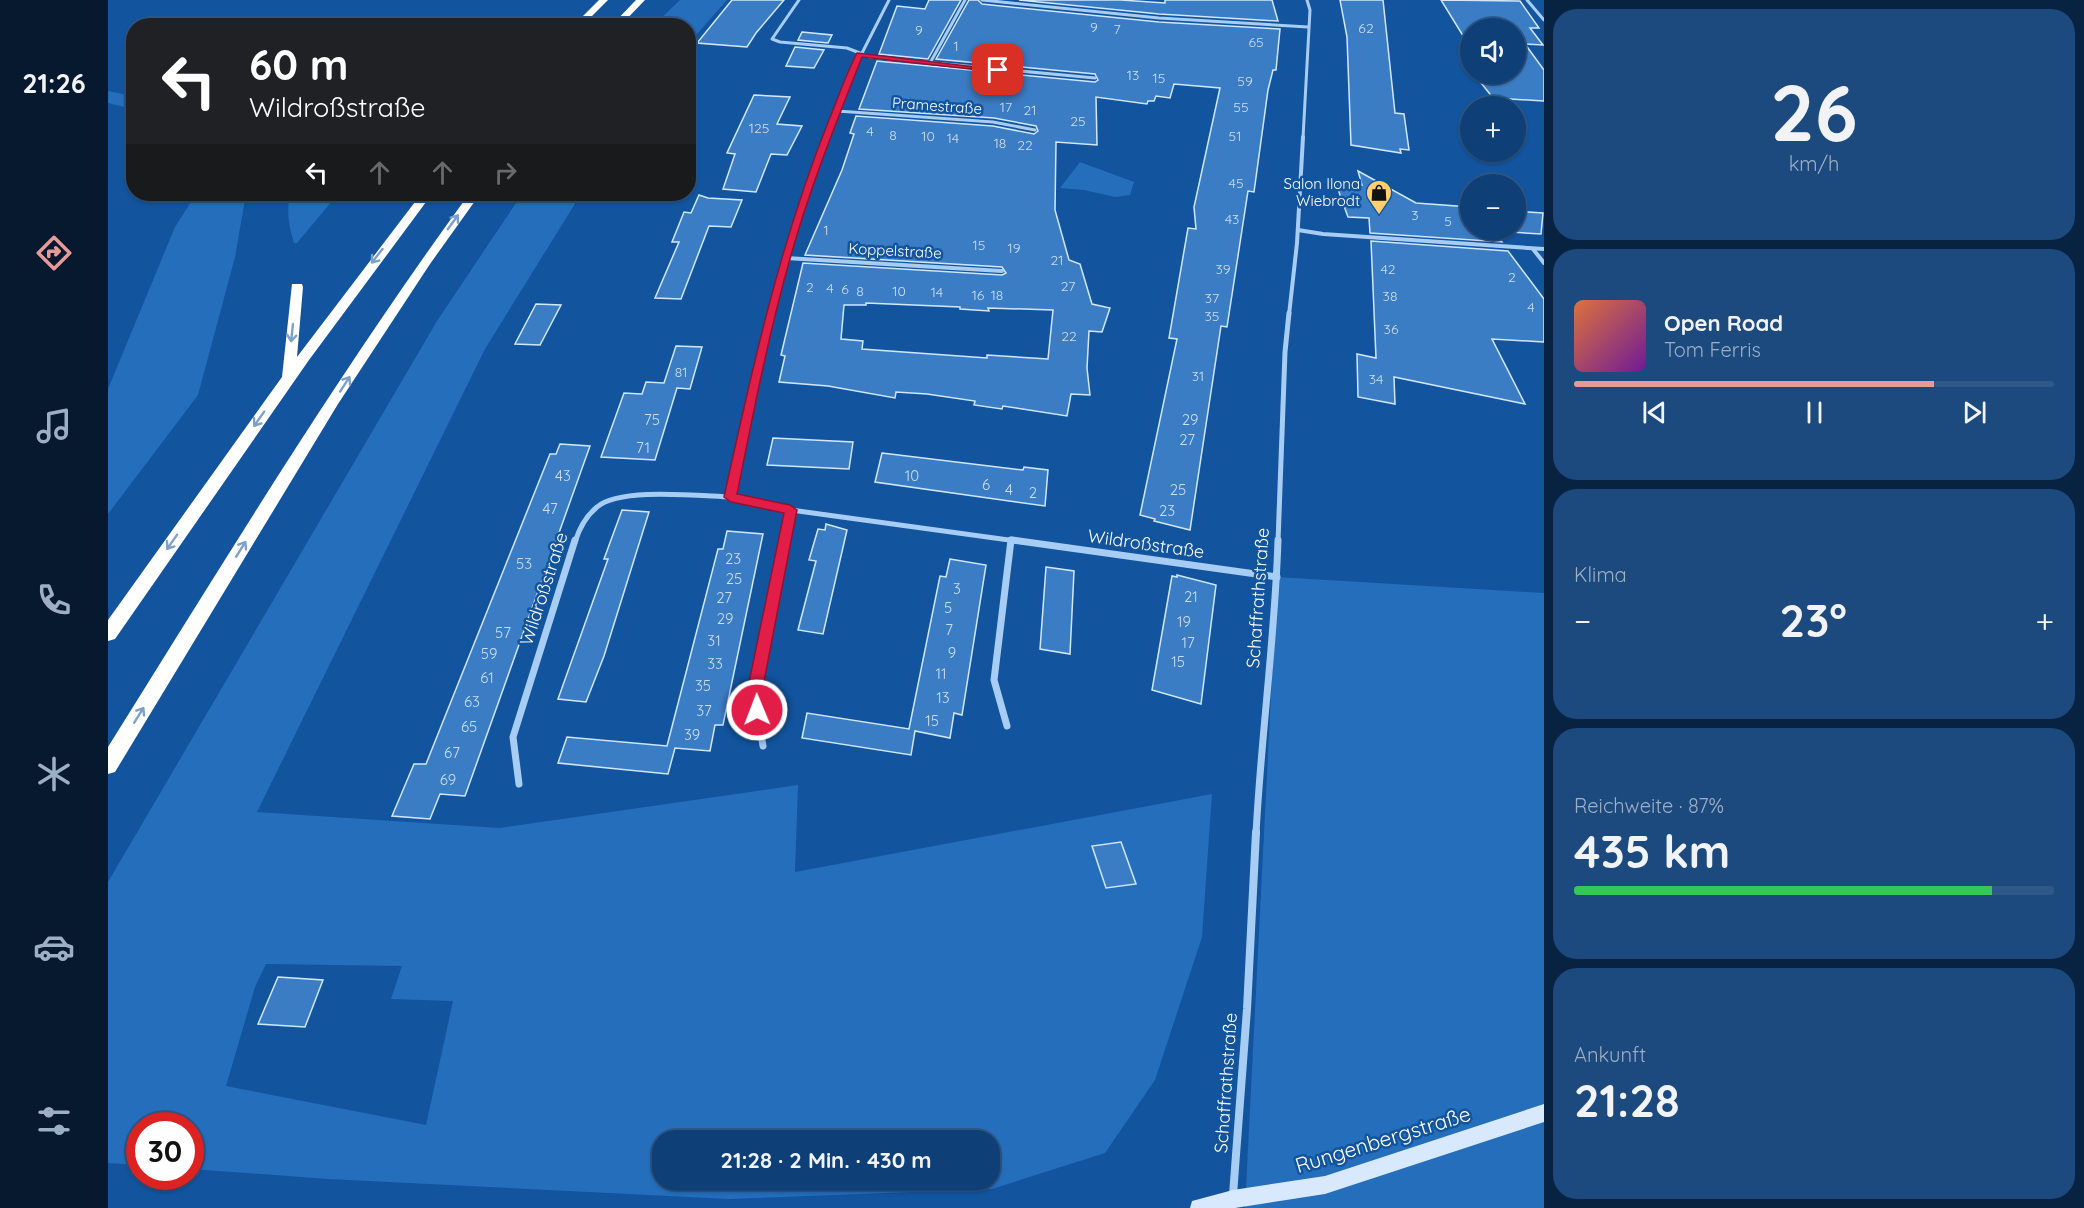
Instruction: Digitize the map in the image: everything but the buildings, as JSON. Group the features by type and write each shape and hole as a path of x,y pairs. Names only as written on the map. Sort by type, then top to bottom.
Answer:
{"highway":[{"path":"585,18 604,0"},
{"path":"623,18 641,0"},
{"path":"108,634 287,378 421,201"},
{"path":"108,765 298,457 420,267 469,201"},
{"path":"287,378 297,287"}],"street":[{"path":"799,0 772,35 772,39 780,42 847,48 859,54 930,63 1095,78"},
{"path":"731,497 759,360 786,258 812,173 859,54 889,0"},
{"path":"930,63 965,0"},
{"path":"982,0 1138,16 1308,27"},
{"name":"Schaffrathstraße","path":"1233,1204 1247,1010 1260,754 1277,577 1285,352 1298,230 1310,10 1307,0"},
{"path":"1527,0 1544,20"},
{"name":"Pramestraße","path":"837,111 993,122 1035,130"},
{"path":"1298,230 1323,234 1544,249"},
{"path":"1533,249 1544,263"},
{"name":"Koppelstraße","path":"786,258 1002,271"},
{"name":"Wildroßstraße","path":"519,784 513,737 579,528 598,505 632,494 731,497 790,510 1277,577"},
{"path":"763,746 754,692 790,510"},
{"path":"1007,726 994,680 1011,540"},
{"name":"Rungenbergstraße","path":"1199,1208 1233,1204 1325,1185 1544,1113"}],"shaded area":[{"path":"680,0 727,0 696,35 696,18 661,18"},
{"path":"108,91 126,95 126,107 108,103"},
{"path":"1080,162 1134,182 1130,195 1115,197 1084,190 1060,188"},
{"path":"192,201 245,201 235,257 198,395 108,514 108,389 175,227"},
{"path":"288,201 332,201 297,243 294,243 291,231"},
{"path":"517,201 577,201 485,349 257,812 500,828 798,785 795,872 1212,794 1202,937 1155,1080 1105,1153 1000,1186 1000,1130 652,1130 652,1190 966,1190 729,1199 328,1179 204,1170 204,1112 126,1112 126,1164 108,1163 108,882 437,321","holes":["266,964 402,966 391,999 453,1001 426,1125 226,1086 255,987"]},
{"path":"1277,577 1544,593 1544,1208 1245,1208"}],"place":[{"name":"Salon Ilona Wiebrodt","path":"1379,216"}],"route":[{"path":"757,710 754,692 790,510 731,497 759,360 786,258 815,165 859,54 998,70"}]}
